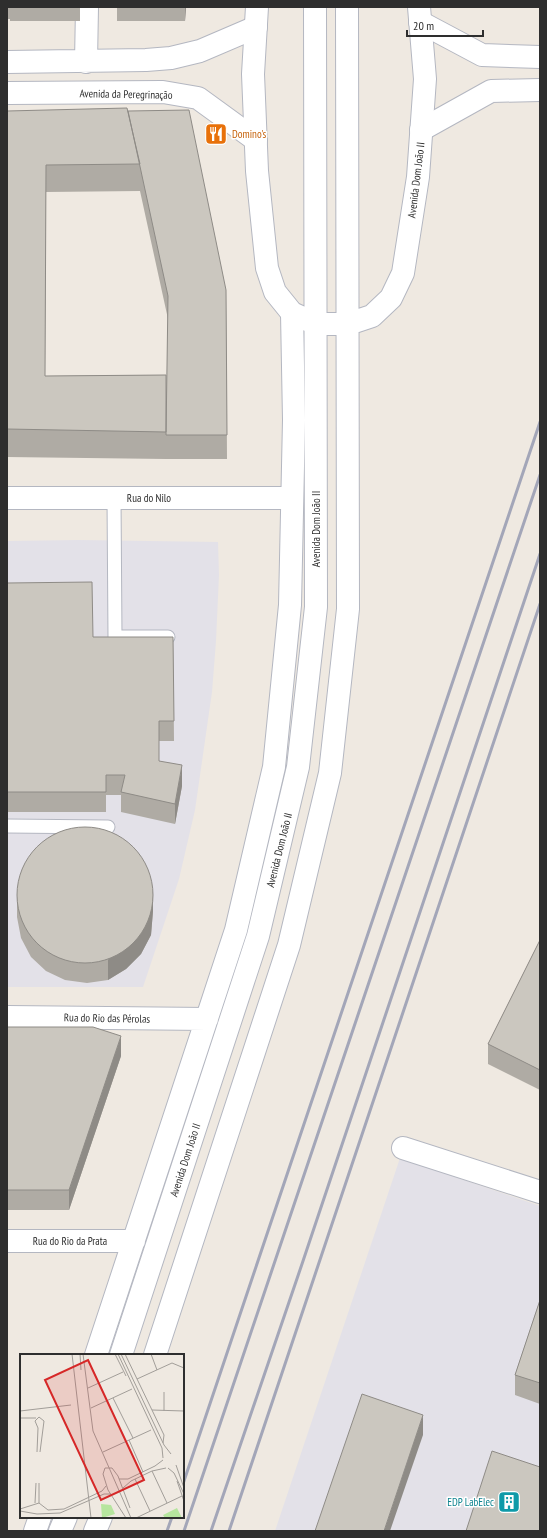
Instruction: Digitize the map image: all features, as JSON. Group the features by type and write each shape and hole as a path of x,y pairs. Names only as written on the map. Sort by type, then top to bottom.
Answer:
{"main road":[{"path":"86,62 87,7"},
{"name":"Avenida Dom João II","path":"121,1354 258,936 298,767 316,607 315,7"},
{"path":"155,1354 289,945 330,773 348,609 347,7"},
{"path":"420,14 482,55 540,57"},
{"name":"Avenida Dom João II","path":"256,17 253,74 257,171 267,268 276,292 292,313 316,324 348,324 372,316 392,298 402,273 418,177 424,79 420,14"},
{"path":"7,62 86,62 172,58 200,51 256,17"},
{"path":"421,130 491,91 540,90"},
{"name":"Avenida da Peregrinação","path":"7,93 163,92 198,98 256,140"},
{"path":"96,1354 236,930 274,767 290,605 294,420 292,313"},
{"name":"Rua do Nilo","path":"7,498 292,498"},
{"name":"Rua do Rio das Pérolas","path":"7,1017 207,1019"},
{"path":"403,1148 540,1192"},
{"name":"Rua do Rio da Prata","path":"7,1241 134,1241"},
{"path":"35,1531 40,1518"},
{"path":"60,1531 66,1518"},
{"path":"95,1531 101,1518"}],"lane":[{"path":"114,498 115,637 168,637"},
{"path":"7,826 108,827"}],"shaded area":[{"path":"79,540 218,542 219,575 212,692 195,810 179,879 143,987 7,987 7,541"},
{"path":"400,1158 540,1206 540,1531 275,1531"}],"building":[{"path":"127,108 140,164 46,165 45,376 166,375 166,432 7,429 7,111"},
{"path":"189,110 226,290 227,435 166,435 168,296 128,111"},
{"path":"92,582 93,637 173,637 174,721 159,721 159,761 182,765 175,804 121,792 125,775 106,775 106,792 7,792 7,583"},
{"path":"85,827 105,830 117,835 133,847 145,863 150,875 153,895 150,915 145,927 133,943 117,955 105,960 85,963 65,960 53,955 37,943 25,927 20,915 17,895 20,875 25,863 37,847 53,835 65,830"},
{"path":"540,940 540,1070 488,1044"},
{"path":"7,1027 93,1027 121,1036 69,1190 7,1190"},
{"path":"540,1300 540,1383 515,1375"},
{"path":"362,1394 423,1415 384,1531 315,1531"},
{"name":"EDP LabElec","path":"492,1451 540,1467 540,1531 466,1531"}],"railway":[{"path":"184,1481 540,422"},
{"path":"184,1531 540,475"},
{"path":"211,1531 540,554"},
{"path":"229,1531 540,604"},
{"path":"167,1531 172,1518"}],"place":[{"name":"Domino's","path":"216,134"},
{"name":"EDP LabElec","path":"509,1502"}]}
